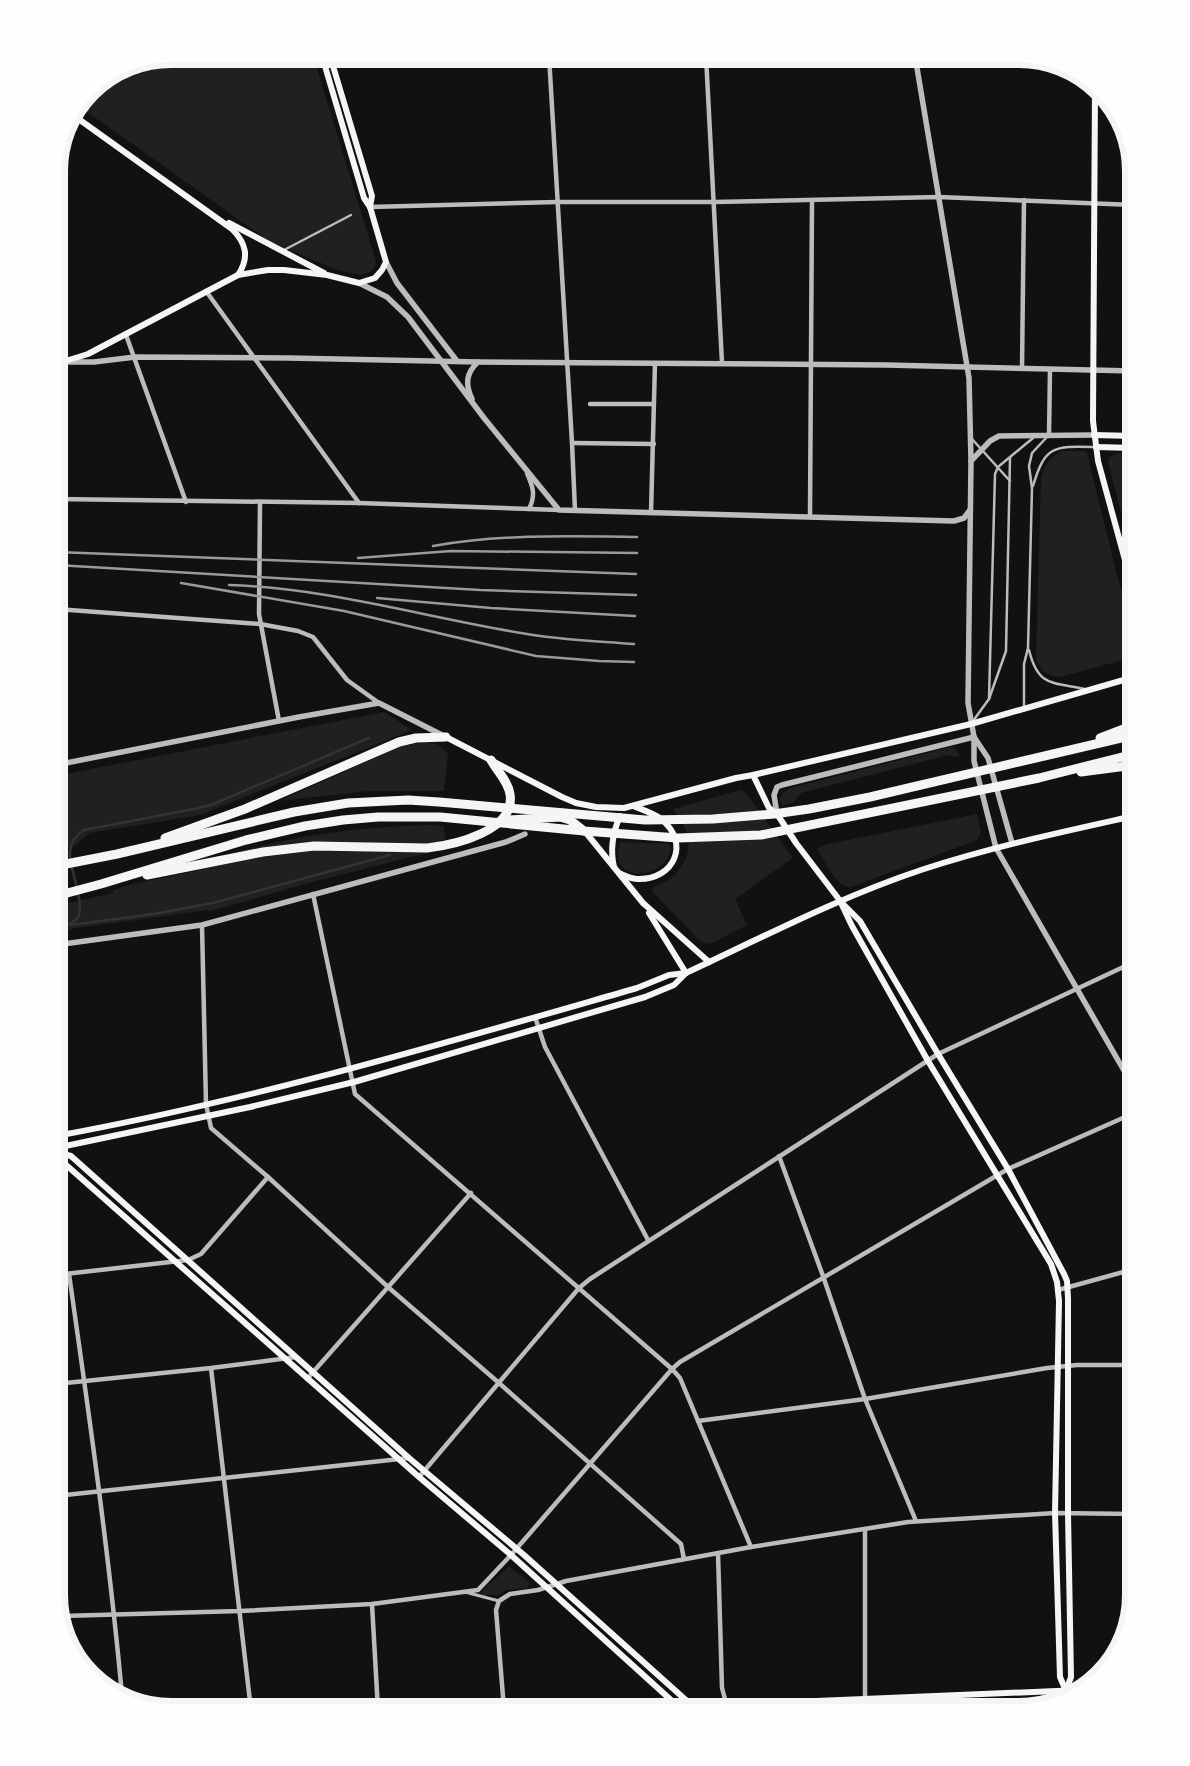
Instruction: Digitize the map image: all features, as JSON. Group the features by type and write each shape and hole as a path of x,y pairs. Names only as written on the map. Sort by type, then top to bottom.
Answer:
{"highway":[{"path":"1072,748 1125,728"},
{"path":"118,854 245,809 399,742 416,738 446,737"},
{"path":"65,864 118,854 303,810 348,803 439,802 645,820 713,819 774,814 835,804 1125,737"},
{"path":"65,894 215,849 306,826 378,817 440,817 678,838 762,835 1039,778 1125,756"},
{"path":"101,884 263,852 314,846 413,848 438,846 472,838 499,822 506,814 511,795 491,760"},
{"path":"1039,778 1125,766"},
{"path":"499,822 523,818 560,817 570,820 587,834"}],"main road":[{"path":"66,362 88,354 126,335 238,274 276,270 327,275 359,283 375,278 382,270 386,262 370,207 364,198 325,65"},
{"path":"333,65 372,196 370,207"},
{"path":"1095,97 1094,435 1098,461 1125,560"},
{"path":"79,119 218,218 239,236 245,247 245,261 238,274"},
{"path":"218,218 327,275"},
{"path":"1094,435 1125,436"},
{"path":"1096,447 1125,448"},
{"path":"446,737 576,803 596,807 624,808 736,778 971,724 1125,680"},
{"path":"753,775 769,808 778,814 796,843 841,902 860,921 1008,1169 1064,1274 1067,1288 1071,1677 1066,1690"},
{"path":"616,871 630,878 650,877 670,866 677,851 677,842 672,832 662,820 652,813 632,806"},
{"path":"616,871 612,851 614,835 616,824 624,808"},
{"path":"65,1134 206,1104 351,1069 637,988 669,975 686,973 841,902 920,870 1012,843 1125,818"},
{"path":"587,834 643,903 709,962"},
{"path":"841,902 852,926 928,1060 1055,1275 1058,1290 1056,1513 1060,1677 1066,1690"},
{"path":"643,903 686,973"},
{"path":"65,1146 354,1082 645,997 674,985 686,973"},
{"path":"65,1154 71,1156 409,1458 516,1548 687,1701"},
{"path":"65,1164 307,1379 511,1555 674,1701"},
{"path":"833,1701 1064,1691"}],"street":[{"path":"549,65 575,510"},
{"path":"706,65 722,363"},
{"path":"916,65 969,378 971,460 968,703 974,737 974,762 996,848 1125,1073"},
{"path":"370,207 557,202 714,202 939,197 1125,204"},
{"path":"810,517 812,200"},
{"path":"1022,368 1024,200"},
{"path":"386,262 397,283 457,361"},
{"path":"359,283 382,294 393,302 413,323 484,418 559,510"},
{"path":"206,291 359,503"},
{"path":"126,335 186,502"},
{"path":"66,362 94,362 135,357 811,364 1125,371"},
{"path":"478,362 468,374 467,383 471,396 484,418"},
{"path":"651,512 655,363"},
{"path":"1048,436 1050,369"},
{"path":"570,404 576,404"},
{"path":"590,404 654,404"},
{"path":"971,460 990,440 999,436 1094,435"},
{"path":"572,443 654,444"},
{"path":"526,471 534,491 529,509"},
{"path":"65,499 359,503 957,521 964,518 970,510"},
{"path":"260,502 259,614 279,721"},
{"path":"65,609 260,624 298,630 313,637 347,680 379,703 446,737"},
{"path":"65,764 379,703"},
{"path":"778,814 774,795 777,787 782,785 974,737"},
{"path":"974,737 988,758 1012,843"},
{"path":"65,944 202,925 506,842 525,834"},
{"path":"313,894 356,1094 680,1378 751,1547"},
{"path":"202,925 206,1104 210,1128 268,1177 388,1287 499,1382 681,1544 684,1559"},
{"path":"419,1477 579,1288 598,1273 938,1054 1125,966"},
{"path":"535,1018 545,1047 648,1240"},
{"path":"68,1616 240,1611 372,1604 478,1590 680,1362 823,1276 1008,1169 1125,1117"},
{"path":"779,1156 865,1399 916,1521"},
{"path":"65,1274 188,1260 201,1254 268,1177"},
{"path":"307,1379 471,1193"},
{"path":"1058,1290 1125,1272"},
{"path":"69,1274 100,1492 115,1613 121,1688"},
{"path":"65,1383 286,1360 296,1357"},
{"path":"698,1421 865,1399 1058,1367 1125,1365"},
{"path":"211,1368 250,1701"},
{"path":"65,1495 409,1458"},
{"path":"464,1592 499,1600 510,1594 684,1559 916,1521 1056,1513 1125,1514"},
{"path":"865,1540 870,1530 876,1527"},
{"path":"865,1529 865,1700"},
{"path":"718,1553 722,1688 726,1701"},
{"path":"499,1600 496,1614 503,1701"},
{"path":"372,1604 377,1701"}],"lane":[{"path":"281,252 351,215"},
{"path":"969,436 1010,481"},
{"path":"989,699 994,480 998,467 1036,436"},
{"path":"1024,708 1024,664 1028,648 1032,488 1029,466 1032,453 1048,436"},
{"path":"1032,488 1043,459 1056,449 1096,447"},
{"path":"971,724 989,699 1006,651 1010,458"},
{"path":"1028,648 1035,669 1047,682 1090,690"}],"shaded area":[{"path":"164,65 316,65 376,261 375,267 370,272 361,275 340,271 270,242 84,110 87,106 101,91 112,83 130,73 150,67"},
{"path":"1061,451 1086,451 1087,453 1125,604 1125,659 1060,677 1045,672 1036,659 1041,480 1043,471"},
{"path":"1124,452 1125,526 1108,463 1109,458"},
{"path":"384,712 412,730 200,815 89,833 75,846 65,848 65,774"},
{"path":"423,742 437,744 448,753 444,791 369,791 279,801 402,746"},
{"path":"951,747 955,748 960,756 948,755 801,793 794,802 782,806 780,799 783,793 790,788"},
{"path":"740,790 746,793 793,858 735,899 747,925 710,944 701,942 652,891 653,887 661,884 676,873 681,867 688,851 687,833 683,823 673,809"},
{"path":"977,814 981,832 977,840 851,887 836,879 817,849 824,845"},
{"path":"429,825 443,826 446,839 409,845 358,842 333,843 292,846 238,854 237,852 285,840 332,832"},
{"path":"621,842 669,844 671,848 667,859 660,867 651,871 632,873 620,863 618,854"},
{"path":"322,850 435,851 316,881 211,911 65,930 65,904 113,893 113,890 129,885 260,857"},
{"path":"508,1567 530,1583 527,1588 506,1590 498,1595 483,1595 480,1593"}],"waterway":[{"path":"77,888 71,864 70,849 72,842 84,830 211,805 369,738"},
{"path":"70,925 154,914 213,903 390,855"},
{"path":"65,926 75,921 80,913 78,893"}],"railway":[{"path":"433,546 484,539 560,536 637,537"},
{"path":"358,558 451,551 637,553"},
{"path":"65,552 636,574"},
{"path":"65,566 480,590 636,595"},
{"path":"181,583 344,611 536,656 634,662"},
{"path":"229,585 266,587 339,597 535,635 634,644"},
{"path":"377,598 491,608 635,616"}]}
